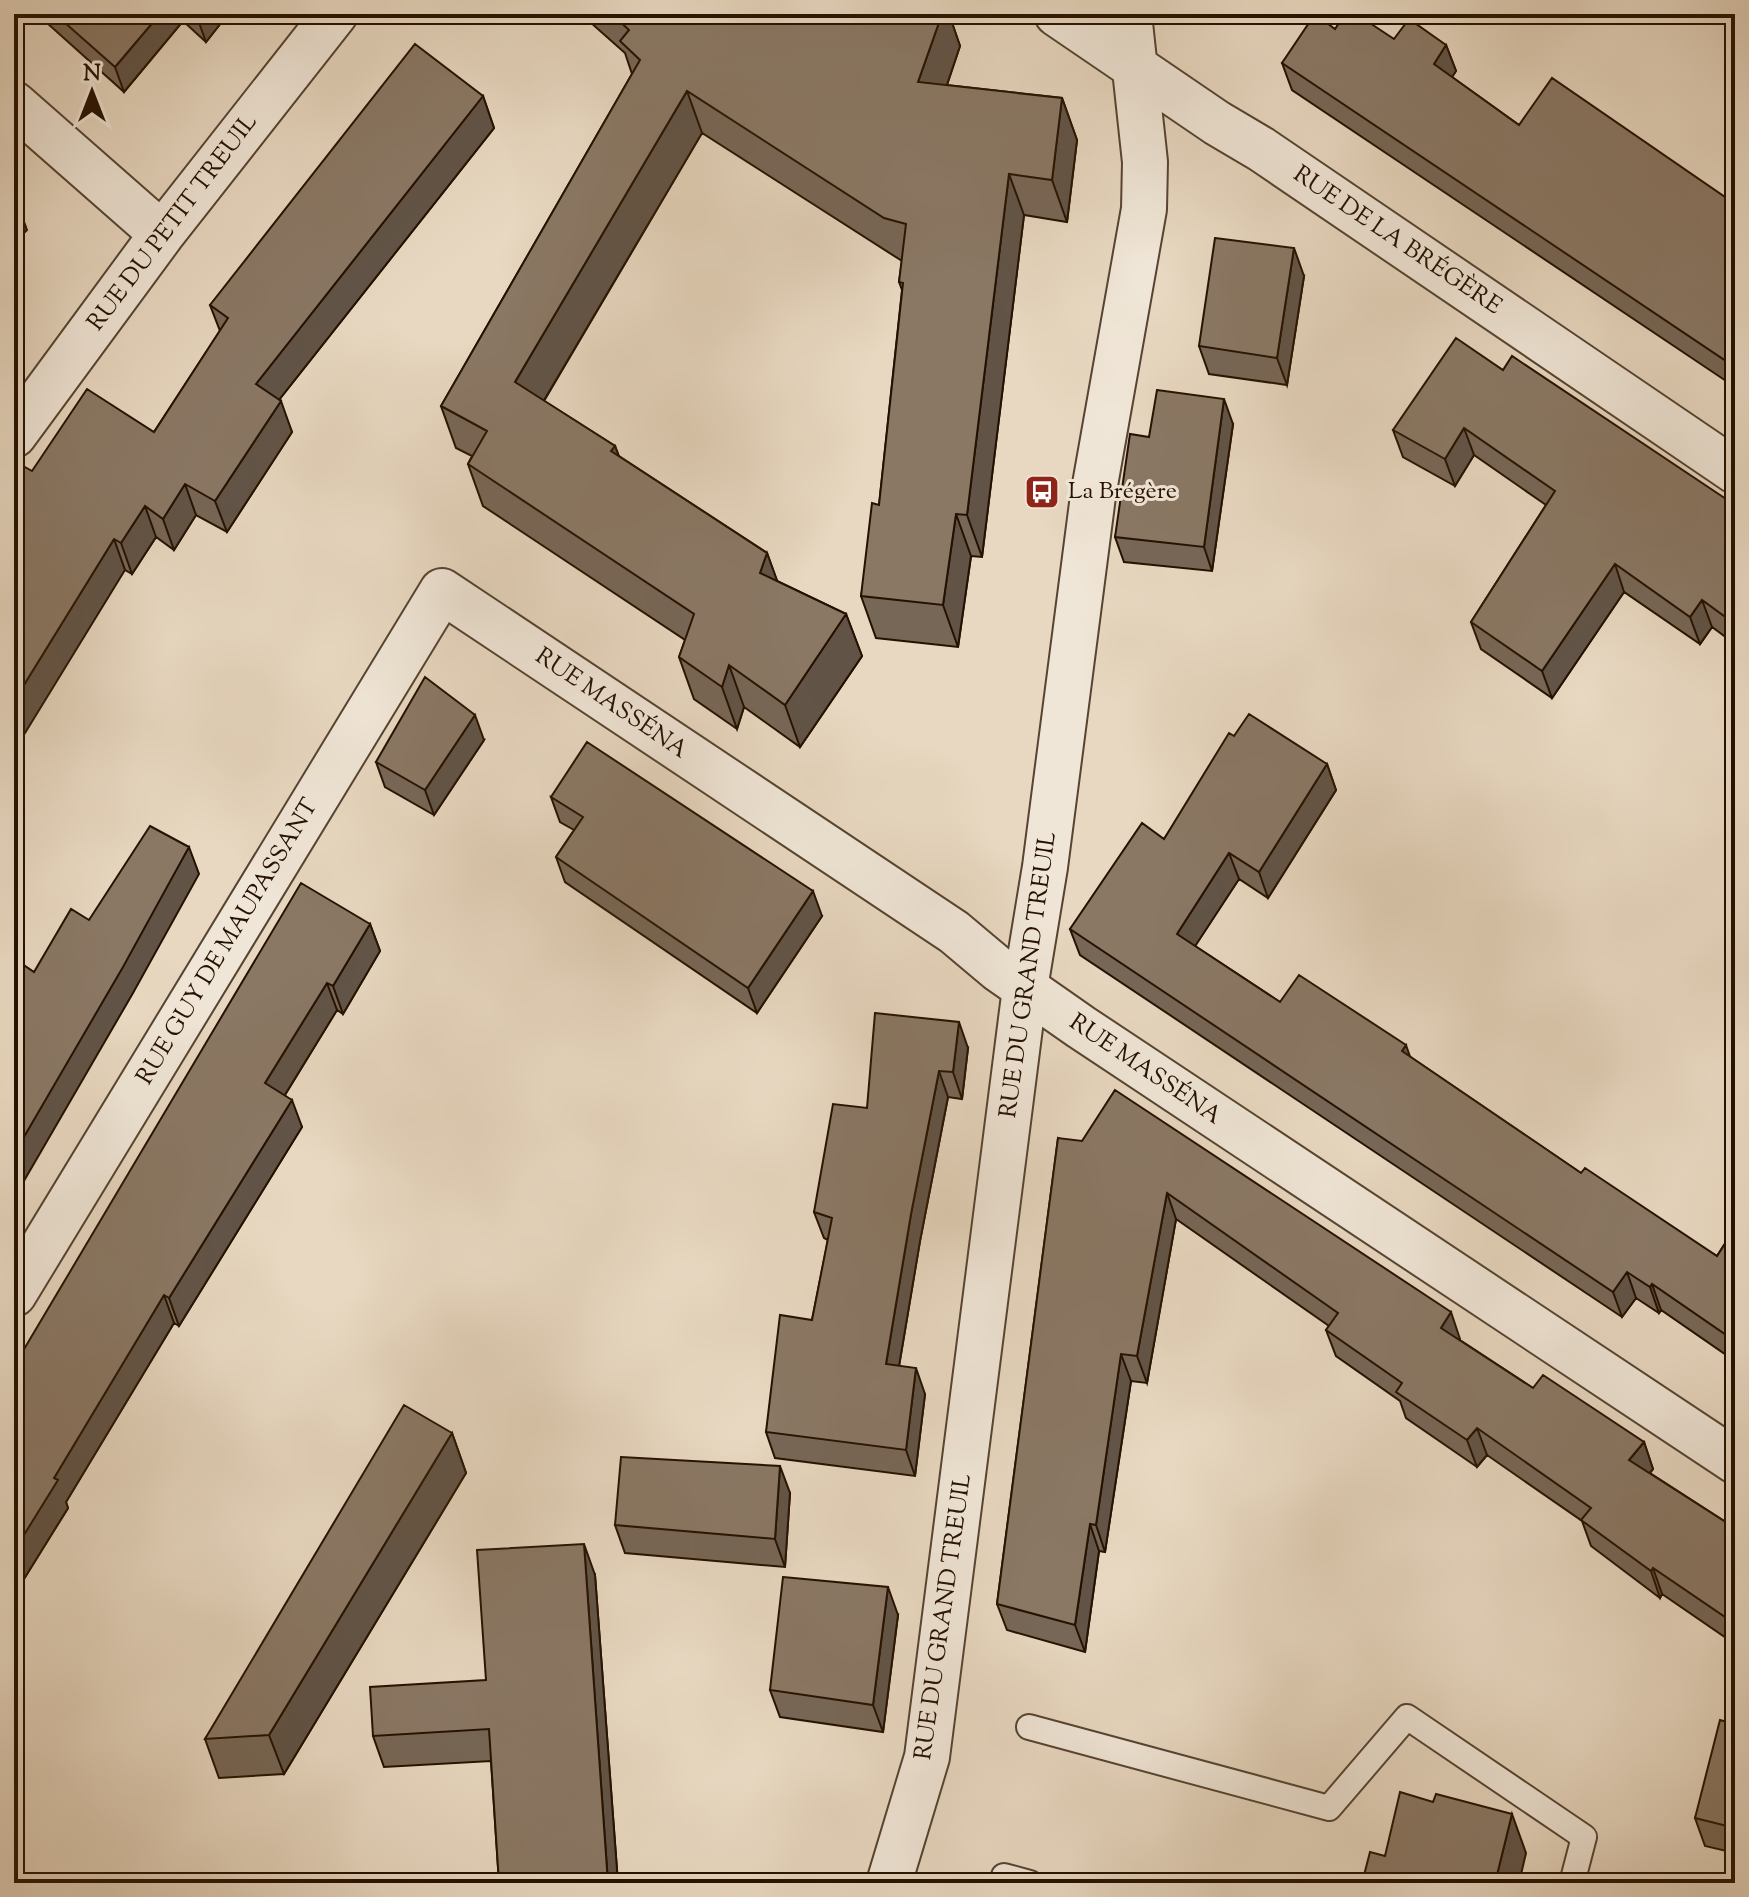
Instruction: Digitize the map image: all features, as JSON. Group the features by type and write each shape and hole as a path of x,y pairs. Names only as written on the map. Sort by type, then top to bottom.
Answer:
{"street":[{"name":"RUE DU PETIT TREUIL","path":"14,435 162,234 335,14"},
{"name":"RUE DE LA BRÉGÈRE","path":"1057,14 1735,471"},
{"name":"RUE DU GRAND TREUIL","path":"889,1883 927,1757 1025,988 1045,867 1093,496 1144,209 1145,162 1129,14"},
{"path":"14,104 162,234"},
{"name":"RUE MASSÉNA","path":"442,591 954,932 1025,988 1735,1461"},
{"name":"RUE GUY DE MAUPASSANT","path":"14,1294 442,591"}],"lane":[{"path":"1029,1727 1329,1808 1407,1717 1584,1837 1572,1883"},
{"path":"1004,1876 1030,1883"}],"building":[{"path":"55,14 160,14 115,67"},
{"path":"612,14 942,14 918,82 1062,98 1052,180 1009,174 967,515 956,514 943,605 861,596 872,503 879,505 903,283 899,282 906,224 884,218 687,91 515,382 615,446 611,451 767,553 760,573 846,614 785,705 729,665 722,687 679,657 694,614 468,464 487,431 441,406 640,60 620,41 629,30"},
{"path":"1315,14 1335,29 1345,14 1356,14 1394,39 1409,19 1446,45 1434,64 1519,125 1552,78 1731,201 1735,195 1735,367 1282,63"},
{"path":"415,44 483,96 256,384 281,401 215,501 185,484 163,519 145,506 121,543 114,539 14,701 14,477 23,466 32,471 87,389 154,432 228,318 210,305"},
{"path":"1215,238 1294,248 1277,358 1199,346"},
{"path":"1456,338 1503,370 1512,356 1735,505 1735,624 1702,600 1690,617 1615,564 1542,671 1471,622 1555,491 1464,428 1445,459 1393,430"},
{"path":"1157,390 1224,399 1204,547 1115,537 1130,434 1149,437"},
{"path":"425,677 475,715 425,790 376,762"},
{"path":"1249,714 1327,764 1259,872 1229,853 1177,934 1280,1002 1299,975 1406,1045 1402,1051 1581,1173 1585,1168 1717,1256 1735,1228 1735,1341 1652,1284 1650,1287 1627,1272 1613,1292 1070,929 1142,823 1164,839 1229,733 1234,736"},
{"path":"587,742 813,891 748,988 556,857 583,817 551,797"},
{"path":"150,826 189,847 14,1154 14,983 25,966 34,972 71,909 89,920"},
{"path":"301,883 370,924 333,986 327,983 265,1083 292,1100 169,1298 164,1295 14,1551 14,1366"},
{"path":"875,1013 959,1022 953,1072 939,1071 886,1364 916,1368 906,1450 766,1432 780,1315 812,1320 832,1218 814,1212 833,1104 867,1108"},
{"path":"1115,1090 1451,1312 1441,1328 1533,1388 1543,1375 1644,1442 1629,1460 1735,1528 1735,1615 1731,1621 1653,1568 1651,1571 1581,1520 1591,1508 1477,1428 1467,1440 1396,1392 1402,1383 1326,1330 1338,1313 1167,1193 1137,1356 1121,1354 1096,1525 1090,1524 1075,1625 997,1604 1058,1138 1082,1141"},
{"path":"404,1405 452,1433 269,1735 205,1739"},
{"path":"621,1457 780,1466 775,1539 615,1525"},
{"path":"584,1544 608,1883 499,1883 489,1729 373,1736 370,1687 486,1680 477,1550"},
{"path":"783,1577 888,1587 873,1705 770,1690"},
{"path":"1720,1720 1735,1724 1735,1828 1695,1818"},
{"path":"1400,1792 1433,1802 1436,1794 1512,1814 1495,1883 1362,1883 1370,1852 1385,1856"}],"place":[{"name":"La Brégère","path":"1042,492"}]}
